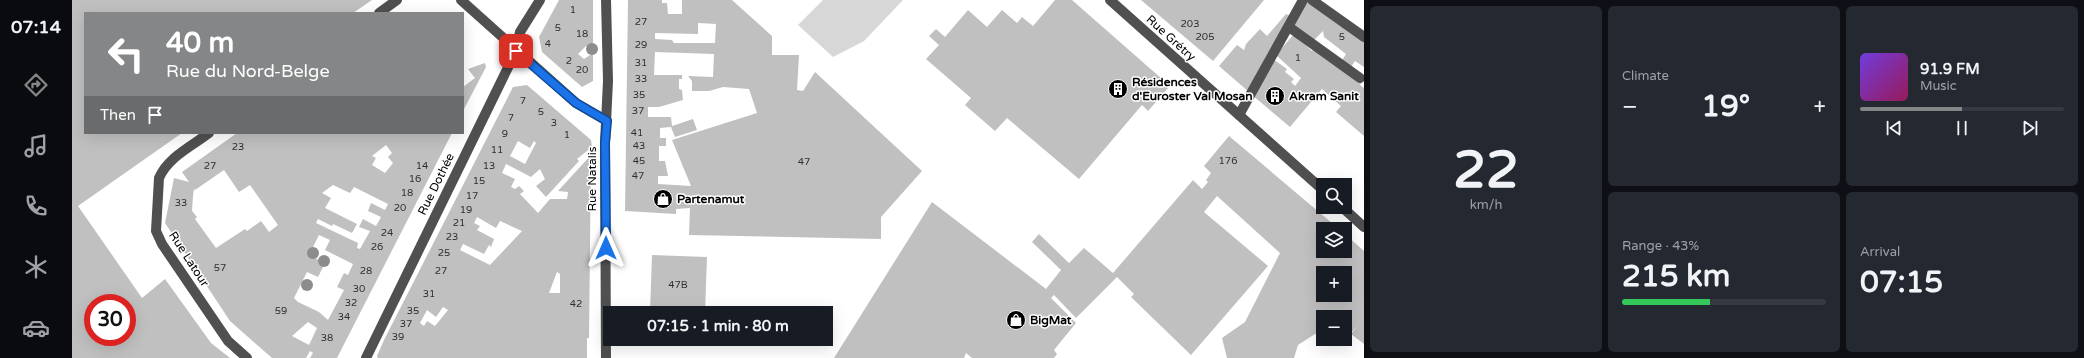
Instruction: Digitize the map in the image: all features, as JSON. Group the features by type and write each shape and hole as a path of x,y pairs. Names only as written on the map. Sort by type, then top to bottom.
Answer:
{"street":[{"path":"380,12 397,0"},
{"path":"461,0 516,51 576,103 607,121"},
{"name":"Rue Dothée","path":"366,358 516,51 520,32 540,0"},
{"name":"Rue Natalis","path":"606,0 606,358"},
{"name":"Rue Grétry","path":"1110,0 1316,184"},
{"path":"1239,115 1289,27 1302,0"},
{"path":"1312,0 1364,37"},
{"path":"1289,27 1360,78"},
{"name":"Rue Latour","path":"208,134 176,156 163,170 159,178 156,231 162,244 228,341 247,358"},
{"path":"1350,214 1364,227"}],"shaded area":[{"path":"823,0 903,0 864,41 833,57 798,25"}],"building":[{"path":"72,0 372,0 354,12 84,12 84,134 181,134 78,206 142,298 165,279 211,343 230,358 72,358"},
{"path":"559,0 593,0 593,46 586,46 578,54 584,59 593,53 593,81 582,87 542,52 539,37"},
{"path":"628,0 662,0 662,3 667,3 668,14 682,14 682,0 732,0 772,36 772,55 799,55 797,90 803,91 815,72 922,171 881,217 881,239 689,235 690,208 676,209 676,214 625,211","holes":["698,23 716,24 715,43 674,43 672,40 655,39 655,33 698,34","655,52 714,54 713,77 688,76 692,81 692,91 709,91 723,87 749,89 757,113 672,140 691,186 658,184 658,176 668,176 665,161 659,161 659,146 666,146 666,138 660,138 660,128 671,127 675,137 697,130 693,119 672,126 671,117 648,117 648,107 659,107 683,100 682,90 679,89 679,79 682,79 682,75 654,75"]},
{"name":"Résidences d'Euroster Val Mosan","path":"1055,0 1072,0 1170,86 1148,111 1142,105 1079,179 1007,118 995,131 965,105 971,98 926,59 939,45 929,36 936,29 945,37 968,10 987,27 1002,10 1017,23 1022,17 1033,26"},
{"path":"1141,0 1264,0 1213,61"},
{"path":"1306,0 1364,39 1364,67 1355,61 1350,68 1341,62 1346,54 1324,37 1323,31 1313,41 1292,26"},
{"path":"1286,14 1292,17 1249,92 1219,66 1237,45 1244,50 1246,44 1260,29 1267,36"},
{"path":"1294,34 1312,51 1315,48 1362,82 1360,85 1364,88 1364,136 1336,112 1341,106 1322,89 1290,127 1252,95 1273,59 1287,69 1285,72 1294,79 1291,82 1295,86 1301,78 1276,55"},
{"path":"485,63 486,67 464,109 464,86 475,78 468,69"},
{"path":"527,85 591,140 592,147 577,159 579,161 546,197 536,186 545,179 540,169 531,177 506,164 502,173 515,179 511,187 515,189 519,186 524,191 520,194 538,213 550,199 567,199 568,192 558,191 591,155 589,338 587,338 587,358 378,358 377,356 384,340 513,87","holes":["518,141 530,148 534,141 536,143 525,164 510,156","477,217 496,228 500,221 522,231 490,265 460,250 463,244 484,254 489,245 491,247 494,239 477,230 480,226 474,223","557,272 560,274 560,293 549,293","443,307 448,310 435,326 427,321 424,326 420,323 427,310 436,317"]},
{"path":"236,134 451,134 337,358 310,358 313,353 310,351 306,358 272,358 230,321 165,223 174,178 189,182 182,172","holes":["386,145 392,153 388,157 393,163 385,173 372,165 376,158 372,156","224,170 239,192 250,185 278,225 269,232 261,221 247,231 245,229 216,248 195,219 197,217 192,211 193,196 194,189 195,190","333,185 350,193 354,187 388,204 385,210 371,203 368,211 381,217 376,226 363,219 359,227 370,231 360,249 357,248 358,243 316,223 318,219 352,233 357,224 325,208 331,198 322,193","319,235 330,240 325,250 353,264 348,275 344,273 337,287 344,290 328,320 319,312 298,302 294,298 307,272 318,277 325,263 309,255","308,322 317,328 309,345 292,336"]},
{"path":"1229,136 1316,210 1316,214 1321,214 1331,222 1316,222 1316,258 1352,258 1352,240 1364,251 1364,344 1352,335 1359,324 1352,332 1352,310 1316,310 1316,334 1298,345 1294,358 1227,358 1222,338 1245,322 1280,253 1217,196 1204,212 1268,266 1191,355 1131,297 1134,294 1117,277 1076,318 1054,295 1051,298 1076,323 1054,350 1057,354 1054,358 972,358 966,353 964,358 834,358 932,202 1046,289 1061,270 1032,242 1039,234 1069,263 1084,248 1113,273 1193,180 1202,189 1208,182 1206,180 1211,173 1204,166"},
{"path":"652,255 707,257 705,306 650,306"}],"place":[{"name":"Résidences d'Euroster Val Mosan","path":"1118,89"},
{"name":"Akram Sanit","path":"1275,96"},
{"name":"Partenamut","path":"663,199"},
{"name":"BigMat","path":"1016,320"}],"route":[{"path":"516,51 576,103 607,121 605,143 606,248"}]}
